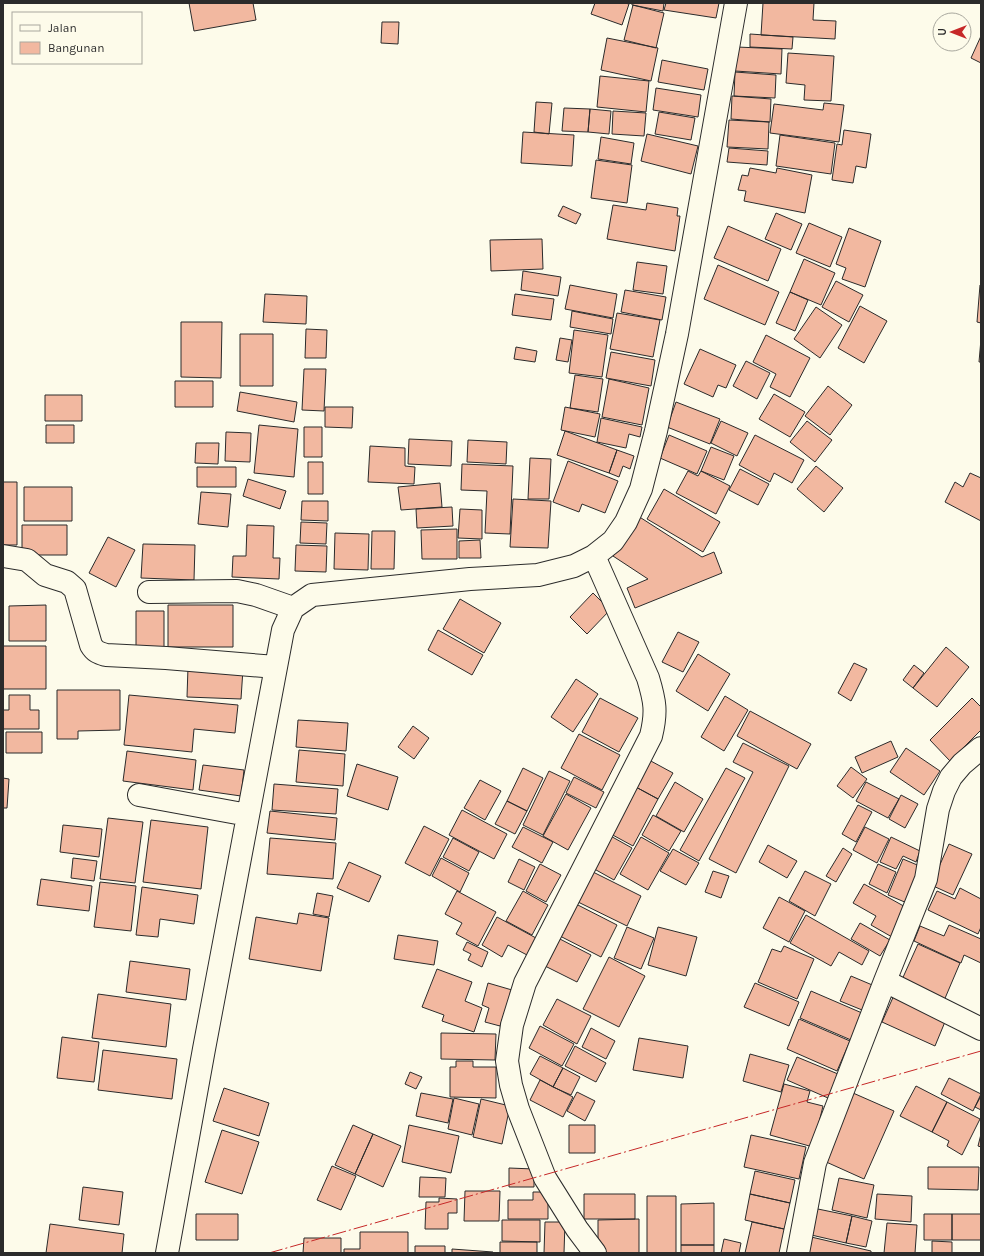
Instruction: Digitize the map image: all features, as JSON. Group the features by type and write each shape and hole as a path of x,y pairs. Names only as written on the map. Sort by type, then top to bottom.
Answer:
{"street":[{"path":"167,1253 205,1041 283,630 293,608 312,595 470,579 538,576 574,566 594,556 613,541 626,522 641,489 656,431 677,334 736,3"},
{"path":"3,556 27,560 45,576 68,582 73,586 91,645 94,650 99,653 106,655 166,658 276,667"},
{"path":"594,556 648,678 654,697 655,718 651,736 525,983 512,1025 507,1061 511,1085 518,1109 545,1178 577,1229 595,1253"},
{"path":"149,592 219,590 237,591 256,595 293,608"},
{"path":"798,1253 815,1164 926,879 938,809 944,791 951,777 962,764 981,748"},
{"path":"139,795 248,815"},
{"path":"885,981 981,1029"}],"building":[{"path":"189,3 253,3 256,20 194,31"},
{"path":"595,3 629,4 622,25 591,14"},
{"path":"632,3 664,3 663,11 632,5"},
{"path":"666,3 719,3 716,18 664,10"},
{"path":"763,3 814,3 813,20 836,21 835,39 761,35"},
{"path":"633,5 664,13 656,48 624,40"},
{"path":"382,22 399,22 398,44 381,43"},
{"path":"750,34 793,37 792,49 750,47"},
{"path":"981,36 981,63 971,58"},
{"path":"607,38 658,48 651,81 601,70"},
{"path":"737,47 782,49 781,74 735,71"},
{"path":"788,53 834,56 831,101 804,100 805,85 786,83"},
{"path":"662,60 708,69 704,90 658,82"},
{"path":"735,72 776,75 775,98 734,96"},
{"path":"600,76 649,81 646,112 597,107"},
{"path":"656,88 701,95 698,117 653,110"},
{"path":"732,96 771,99 770,122 731,119"},
{"path":"536,102 552,103 549,134 534,132"},
{"path":"824,103 844,105 839,142 770,133 774,104 823,110"},
{"path":"564,108 590,109 588,132 562,131"},
{"path":"590,109 611,111 609,134 588,132"},
{"path":"613,111 646,113 644,136 612,134"},
{"path":"659,112 695,118 691,140 655,134"},
{"path":"729,120 769,122 768,149 727,147"},
{"path":"844,130 871,134 866,168 856,166 853,183 832,180 837,144 842,145"},
{"path":"523,132 574,135 572,166 521,163"},
{"path":"647,134 698,146 691,174 641,161"},
{"path":"780,135 835,143 831,174 776,166"},
{"path":"601,137 634,143 631,164 598,159"},
{"path":"729,148 768,151 767,165 727,162"},
{"path":"596,160 632,165 627,203 591,198"},
{"path":"750,168 776,173 777,168 812,175 805,213 744,201 746,191 738,190 742,175 748,176"},
{"path":"647,203 678,208 677,216 680,216 675,251 607,239 613,205 646,210"},
{"path":"563,206 581,214 576,224 558,216"},
{"path":"776,213 802,224 791,250 765,239"},
{"path":"809,223 842,237 830,267 796,253"},
{"path":"728,226 781,249 768,281 714,258"},
{"path":"849,228 881,241 865,287 842,279 846,268 836,264"},
{"path":"542,239 543,269 491,271 490,240"},
{"path":"804,259 835,273 821,305 790,292"},
{"path":"637,262 667,266 663,294 633,290"},
{"path":"718,265 779,292 765,325 704,299"},
{"path":"523,271 561,277 558,296 521,290"},
{"path":"836,281 863,295 849,322 822,307"},
{"path":"570,285 617,294 613,318 565,309"},
{"path":"981,285 981,323 977,322"},
{"path":"625,290 666,297 662,320 621,312"},
{"path":"790,292 808,300 795,331 776,323"},
{"path":"265,294 307,296 306,324 263,322"},
{"path":"515,294 554,299 551,320 512,315"},
{"path":"860,306 887,321 864,363 838,348"},
{"path":"816,307 842,325 820,358 794,339"},
{"path":"572,311 613,319 611,334 570,327"},
{"path":"617,313 660,320 653,357 610,349"},
{"path":"181,322 222,322 221,378 181,377"},
{"path":"306,329 327,330 326,358 305,358"},
{"path":"574,330 608,335 602,377 569,373"},
{"path":"240,334 273,334 273,386 240,386"},
{"path":"766,335 810,358 790,397 770,387 776,374 753,362"},
{"path":"560,338 572,340 568,362 556,360"},
{"path":"981,339 981,362 979,362"},
{"path":"516,347 537,351 535,362 514,359"},
{"path":"700,349 736,365 726,388 718,385 713,397 684,384"},
{"path":"611,352 655,360 651,386 606,378"},
{"path":"746,361 770,373 757,399 733,386"},
{"path":"304,369 326,369 324,411 302,410"},
{"path":"575,375 603,379 598,412 570,408"},
{"path":"609,379 649,388 642,425 602,417"},
{"path":"175,381 213,381 213,407 175,407"},
{"path":"828,386 852,405 830,435 805,416"},
{"path":"240,392 297,402 294,422 237,411"},
{"path":"774,394 805,412 790,437 759,419"},
{"path":"45,395 82,395 82,421 45,421"},
{"path":"676,402 720,419 710,444 667,427"},
{"path":"325,407 353,407 352,428 325,427"},
{"path":"565,407 600,414 595,437 561,430"},
{"path":"601,418 642,427 640,437 629,434 626,448 597,442"},
{"path":"721,421 748,433 737,456 711,443"},
{"path":"807,421 832,440 815,462 790,442"},
{"path":"46,425 74,425 74,443 46,443"},
{"path":"259,425 298,429 294,477 254,473"},
{"path":"304,427 322,427 322,457 304,457"},
{"path":"565,431 617,450 609,473 557,455"},
{"path":"226,432 251,433 250,462 225,461"},
{"path":"669,435 707,451 697,474 660,458"},
{"path":"755,435 804,460 792,483 774,473 770,482 739,465"},
{"path":"409,439 452,441 451,466 408,464"},
{"path":"468,440 507,442 506,464 467,462"},
{"path":"196,443 219,443 218,464 195,463"},
{"path":"370,446 405,448 405,466 415,467 414,484 368,482"},
{"path":"711,447 734,456 724,480 701,471"},
{"path":"617,450 634,456 630,469 623,466 619,477 609,473"},
{"path":"530,458 551,459 549,499 528,499"},
{"path":"568,461 618,481 605,513 582,504 579,512 553,502"},
{"path":"308,462 323,462 323,494 308,494"},
{"path":"462,464 513,466 510,534 485,533 487,491 461,490"},
{"path":"816,466 843,488 824,512 797,489"},
{"path":"197,467 236,467 236,487 197,487"},
{"path":"740,469 769,484 758,505 729,490"},
{"path":"688,471 698,476 701,471 730,486 716,514 676,493"},
{"path":"970,473 981,478 981,521 945,502 955,482 963,487"},
{"path":"248,479 286,491 280,509 243,496"},
{"path":"3,482 17,482 17,545 3,545"},
{"path":"440,483 442,507 401,510 398,487"},
{"path":"24,487 72,487 72,521 24,521"},
{"path":"664,489 720,522 703,552 647,519"},
{"path":"201,492 231,494 228,527 198,524"},
{"path":"513,499 551,501 548,548 510,547"},
{"path":"302,501 328,501 328,521 301,520"},
{"path":"452,507 453,526 417,528 416,509"},
{"path":"460,509 482,510 482,539 458,538"},
{"path":"638,516 702,557 714,552 722,573 635,608 627,588 648,579 613,556"},
{"path":"301,522 327,523 326,544 300,543"},
{"path":"22,525 67,525 67,555 22,555"},
{"path":"247,525 274,526 273,558 280,558 279,579 232,577 233,556 246,556"},
{"path":"457,529 457,559 422,559 421,530"},
{"path":"372,531 395,531 394,569 371,569"},
{"path":"335,533 369,534 368,570 334,569"},
{"path":"108,537 135,550 116,587 89,573"},
{"path":"480,540 481,558 459,558 459,541"},
{"path":"143,544 195,545 194,580 141,578"},
{"path":"296,545 327,546 326,572 295,571"},
{"path":"593,593 610,610 587,634 570,617"},
{"path":"460,599 501,623 484,653 443,629"},
{"path":"46,605 46,641 9,641 9,606"},
{"path":"168,605 233,605 233,647 168,647"},
{"path":"136,611 164,611 164,647 136,647"},
{"path":"438,630 483,655 472,675 428,650"},
{"path":"678,632 699,642 683,672 662,662"},
{"path":"3,646 46,646 46,689 3,689"},
{"path":"946,647 969,667 937,707 913,688"},
{"path":"698,654 730,674 708,711 676,691"},
{"path":"854,663 867,669 851,701 838,693"},
{"path":"914,665 924,673 913,688 903,680"},
{"path":"188,667 243,669 241,699 187,697"},
{"path":"576,679 598,694 573,732 551,717"},
{"path":"57,690 120,690 120,730 78,731 78,739 57,739"},
{"path":"9,695 30,695 30,710 39,710 39,729 3,729 3,710 9,710"},
{"path":"129,695 238,705 235,733 194,729 192,752 124,745"},
{"path":"725,696 748,710 724,751 701,737"},
{"path":"600,698 638,718 619,752 582,732"},
{"path":"972,698 981,707 981,730 950,761 930,740"},
{"path":"750,711 811,744 797,769 737,736"},
{"path":"298,720 348,723 346,751 296,747"},
{"path":"413,726 429,738 414,759 398,747"},
{"path":"6,732 42,732 42,753 6,753"},
{"path":"579,734 620,755 602,790 561,768"},
{"path":"891,741 898,757 862,773 855,757"},
{"path":"743,743 789,766 736,873 709,859 753,772 733,762"},
{"path":"906,748 940,771 924,795 890,772"},
{"path":"299,750 345,754 343,786 296,782"},
{"path":"127,751 196,760 193,790 123,781"},
{"path":"649,760 673,773 658,799 634,786"},
{"path":"357,764 398,777 388,810 347,796"},
{"path":"203,765 244,770 241,796 199,790"},
{"path":"851,767 867,779 853,798 837,786"},
{"path":"523,768 543,778 527,811 507,801"},
{"path":"726,768 745,778 699,861 680,850"},
{"path":"549,771 570,781 543,835 523,825"},
{"path":"574,777 604,792 596,808 566,793"},
{"path":"3,778 9,779 7,808 3,808"},
{"path":"480,780 501,791 485,820 464,808"},
{"path":"675,782 703,799 684,832 656,816"},
{"path":"866,782 899,799 888,818 856,801"},
{"path":"274,784 338,789 336,814 272,810"},
{"path":"634,786 658,799 633,846 609,833"},
{"path":"566,794 591,808 568,850 543,836"},
{"path":"901,795 918,804 905,828 889,819"},
{"path":"507,801 527,811 515,834 495,824"},
{"path":"858,805 872,812 856,842 842,834"},
{"path":"462,810 507,834 494,859 449,835"},
{"path":"270,811 337,818 335,840 267,833"},
{"path":"653,815 681,831 669,851 642,835"},
{"path":"108,818 143,822 135,883 100,879"},
{"path":"151,820 208,827 201,889 143,882"},
{"path":"63,825 102,829 99,857 60,852"},
{"path":"424,826 449,839 430,876 405,863"},
{"path":"523,827 553,842 542,863 512,847"},
{"path":"865,827 889,839 877,863 853,850"},
{"path":"607,834 632,848 614,880 589,866"},
{"path":"641,837 669,853 648,890 620,874"},
{"path":"891,837 920,851 916,862 903,856 896,869 880,862"},
{"path":"270,838 336,843 333,879 267,874"},
{"path":"453,838 479,852 469,871 443,857"},
{"path":"949,844 972,854 953,895 931,885"},
{"path":"768,845 797,861 787,878 759,862"},
{"path":"843,848 852,854 836,882 826,876"},
{"path":"673,849 699,863 686,885 660,871"},
{"path":"73,858 97,861 94,881 71,878"},
{"path":"441,858 469,873 460,892 432,876"},
{"path":"519,859 535,867 524,890 508,882"},
{"path":"903,859 922,867 907,903 888,895"},
{"path":"349,862 381,876 369,902 337,888"},
{"path":"540,864 561,875 546,902 526,891"},
{"path":"878,864 896,872 887,893 869,884"},
{"path":"591,871 641,896 627,926 576,901"},
{"path":"713,871 729,876 721,898 705,892"},
{"path":"805,871 831,884 815,916 789,901"},
{"path":"41,879 92,886 89,911 37,905"},
{"path":"100,882 136,886 131,931 94,927"},
{"path":"864,884 909,909 892,937 871,925 876,916 853,903"},
{"path":"142,887 198,895 194,924 160,919 158,937 136,935"},
{"path":"960,888 981,899 981,927 978,934 928,910 937,891 955,899"},
{"path":"457,891 496,912 478,946 456,934 462,923 445,914"},
{"path":"523,891 548,905 532,935 506,921"},
{"path":"317,893 333,896 329,917 313,914"},
{"path":"779,897 805,911 789,942 763,928"},
{"path":"574,903 617,925 601,957 558,935"},
{"path":"299,913 329,918 321,971 249,959 256,917 297,924"},
{"path":"806,915 869,951 862,965 839,952 831,966 790,943"},
{"path":"497,917 536,938 527,955 508,945 502,957 482,945"},
{"path":"860,923 890,940 880,956 851,939"},
{"path":"949,925 981,939 981,963 964,955 961,963 914,941 920,926 944,936"},
{"path":"627,927 654,938 641,969 614,958"},
{"path":"658,927 697,937 686,976 648,965"},
{"path":"398,935 438,941 434,965 394,959"},
{"path":"556,937 591,955 577,982 543,965"},
{"path":"467,942 488,952 482,967 468,960 471,954 463,950"},
{"path":"918,944 960,963 943,1003 900,984"},
{"path":"784,946 814,959 797,999 758,982 772,949 781,952"},
{"path":"609,957 645,976 619,1027 583,1009"},
{"path":"130,961 190,969 186,1000 126,992"},
{"path":"437,969 472,982 465,1001 482,1008 474,1032 442,1021 444,1015 422,1007"},
{"path":"851,976 877,987 867,1012 840,1001"},
{"path":"488,983 512,990 500,1026 485,1022 489,1008 482,1005"},
{"path":"755,983 799,1002 789,1026 744,1007"},
{"path":"811,991 862,1013 851,1040 800,1018"},
{"path":"895,993 947,1017 935,1046 882,1022"},
{"path":"98,994 171,1004 166,1047 92,1038"},
{"path":"557,999 591,1016 577,1044 543,1025"},
{"path":"799,1019 850,1041 837,1071 787,1049"},
{"path":"540,1026 574,1044 562,1066 529,1048"},
{"path":"591,1028 615,1041 606,1059 582,1047"},
{"path":"441,1033 496,1034 495,1060 441,1059"},
{"path":"62,1037 99,1042 94,1082 57,1078"},
{"path":"639,1038 688,1046 683,1078 633,1070"},
{"path":"575,1046 606,1063 596,1082 565,1066"},
{"path":"103,1050 177,1059 172,1099 98,1090"},
{"path":"750,1054 789,1065 781,1092 743,1081"},
{"path":"540,1056 563,1068 553,1087 530,1074"},
{"path":"797,1057 838,1074 828,1098 787,1080"},
{"path":"456,1061 473,1061 473,1067 496,1067 496,1098 450,1097 450,1067 456,1067"},
{"path":"563,1068 580,1077 571,1095 553,1087"},
{"path":"410,1072 422,1077 416,1089 405,1084"},
{"path":"949,1078 981,1094 973,1111 941,1094"},
{"path":"540,1080 573,1097 563,1117 530,1100"},
{"path":"784,1084 810,1091 807,1102 823,1106 813,1147 770,1135"},
{"path":"916,1086 947,1102 932,1132 900,1116"},
{"path":"224,1088 269,1103 259,1136 213,1121"},
{"path":"577,1092 595,1101 585,1121 567,1111"},
{"path":"421,1093 453,1099 448,1123 416,1116"},
{"path":"853,1093 894,1111 864,1179 824,1161"},
{"path":"981,1096 981,1110 975,1107"},
{"path":"454,1098 479,1104 472,1135 448,1129"},
{"path":"481,1099 510,1106 502,1144 473,1137"},
{"path":"947,1102 980,1119 962,1155 947,1146 949,1141 932,1132"},
{"path":"353,1125 373,1134 355,1174 335,1165"},
{"path":"409,1125 459,1136 451,1173 402,1162"},
{"path":"569,1125 595,1125 595,1153 569,1153"},
{"path":"222,1130 259,1142 242,1194 205,1182"},
{"path":"373,1134 401,1146 383,1187 355,1174"},
{"path":"981,1134 981,1147 978,1146"},
{"path":"751,1135 806,1147 799,1179 744,1167"},
{"path":"332,1166 356,1176 341,1210 317,1200"},
{"path":"928,1167 979,1167 978,1190 928,1189"},
{"path":"509,1168 534,1169 534,1187 509,1187"},
{"path":"755,1171 795,1180 790,1203 750,1194"},
{"path":"420,1177 446,1178 445,1197 419,1197"},
{"path":"839,1178 874,1185 867,1218 832,1210"},
{"path":"83,1187 123,1192 119,1225 79,1220"},
{"path":"465,1191 500,1191 499,1221 464,1221"},
{"path":"533,1192 548,1192 548,1219 508,1219 508,1200 533,1200"},
{"path":"584,1194 635,1194 635,1219 584,1219"},
{"path":"750,1194 790,1203 784,1229 745,1220"},
{"path":"877,1194 912,1196 911,1222 875,1219"},
{"path":"647,1196 676,1196 676,1253 647,1253"},
{"path":"439,1198 457,1199 457,1213 448,1213 448,1229 425,1229 426,1202 439,1202"},
{"path":"714,1203 714,1245 681,1245 681,1204"},
{"path":"813,1208 852,1216 846,1243 807,1234"},
{"path":"196,1214 238,1214 238,1240 196,1240"},
{"path":"924,1214 952,1214 952,1240 924,1240"},
{"path":"952,1214 981,1214 981,1240 952,1240"},
{"path":"852,1216 872,1221 866,1247 846,1243"},
{"path":"639,1219 639,1253 601,1253 598,1249 598,1220"},
{"path":"502,1220 540,1220 540,1242 502,1241"},
{"path":"545,1222 565,1222 564,1253 544,1253"},
{"path":"752,1222 784,1229 779,1253 745,1253"},
{"path":"887,1223 917,1225 915,1253 884,1253"},
{"path":"50,1224 124,1234 122,1253 46,1253"},
{"path":"360,1232 408,1232 408,1253 344,1253 344,1249 360,1249"},
{"path":"807,1236 871,1251 871,1253 803,1253"},
{"path":"304,1238 341,1238 341,1253 303,1253"},
{"path":"724,1239 741,1243 739,1253 721,1253"},
{"path":"932,1241 952,1242 952,1253 932,1253"},
{"path":"500,1242 537,1242 537,1253 500,1253"},
{"path":"681,1245 714,1245 714,1253 681,1253"},
{"path":"415,1246 445,1246 445,1253 415,1253"},
{"path":"452,1249 493,1252 493,1253 452,1253"}],"power":[{"path":"269,1253 981,1051"}]}
